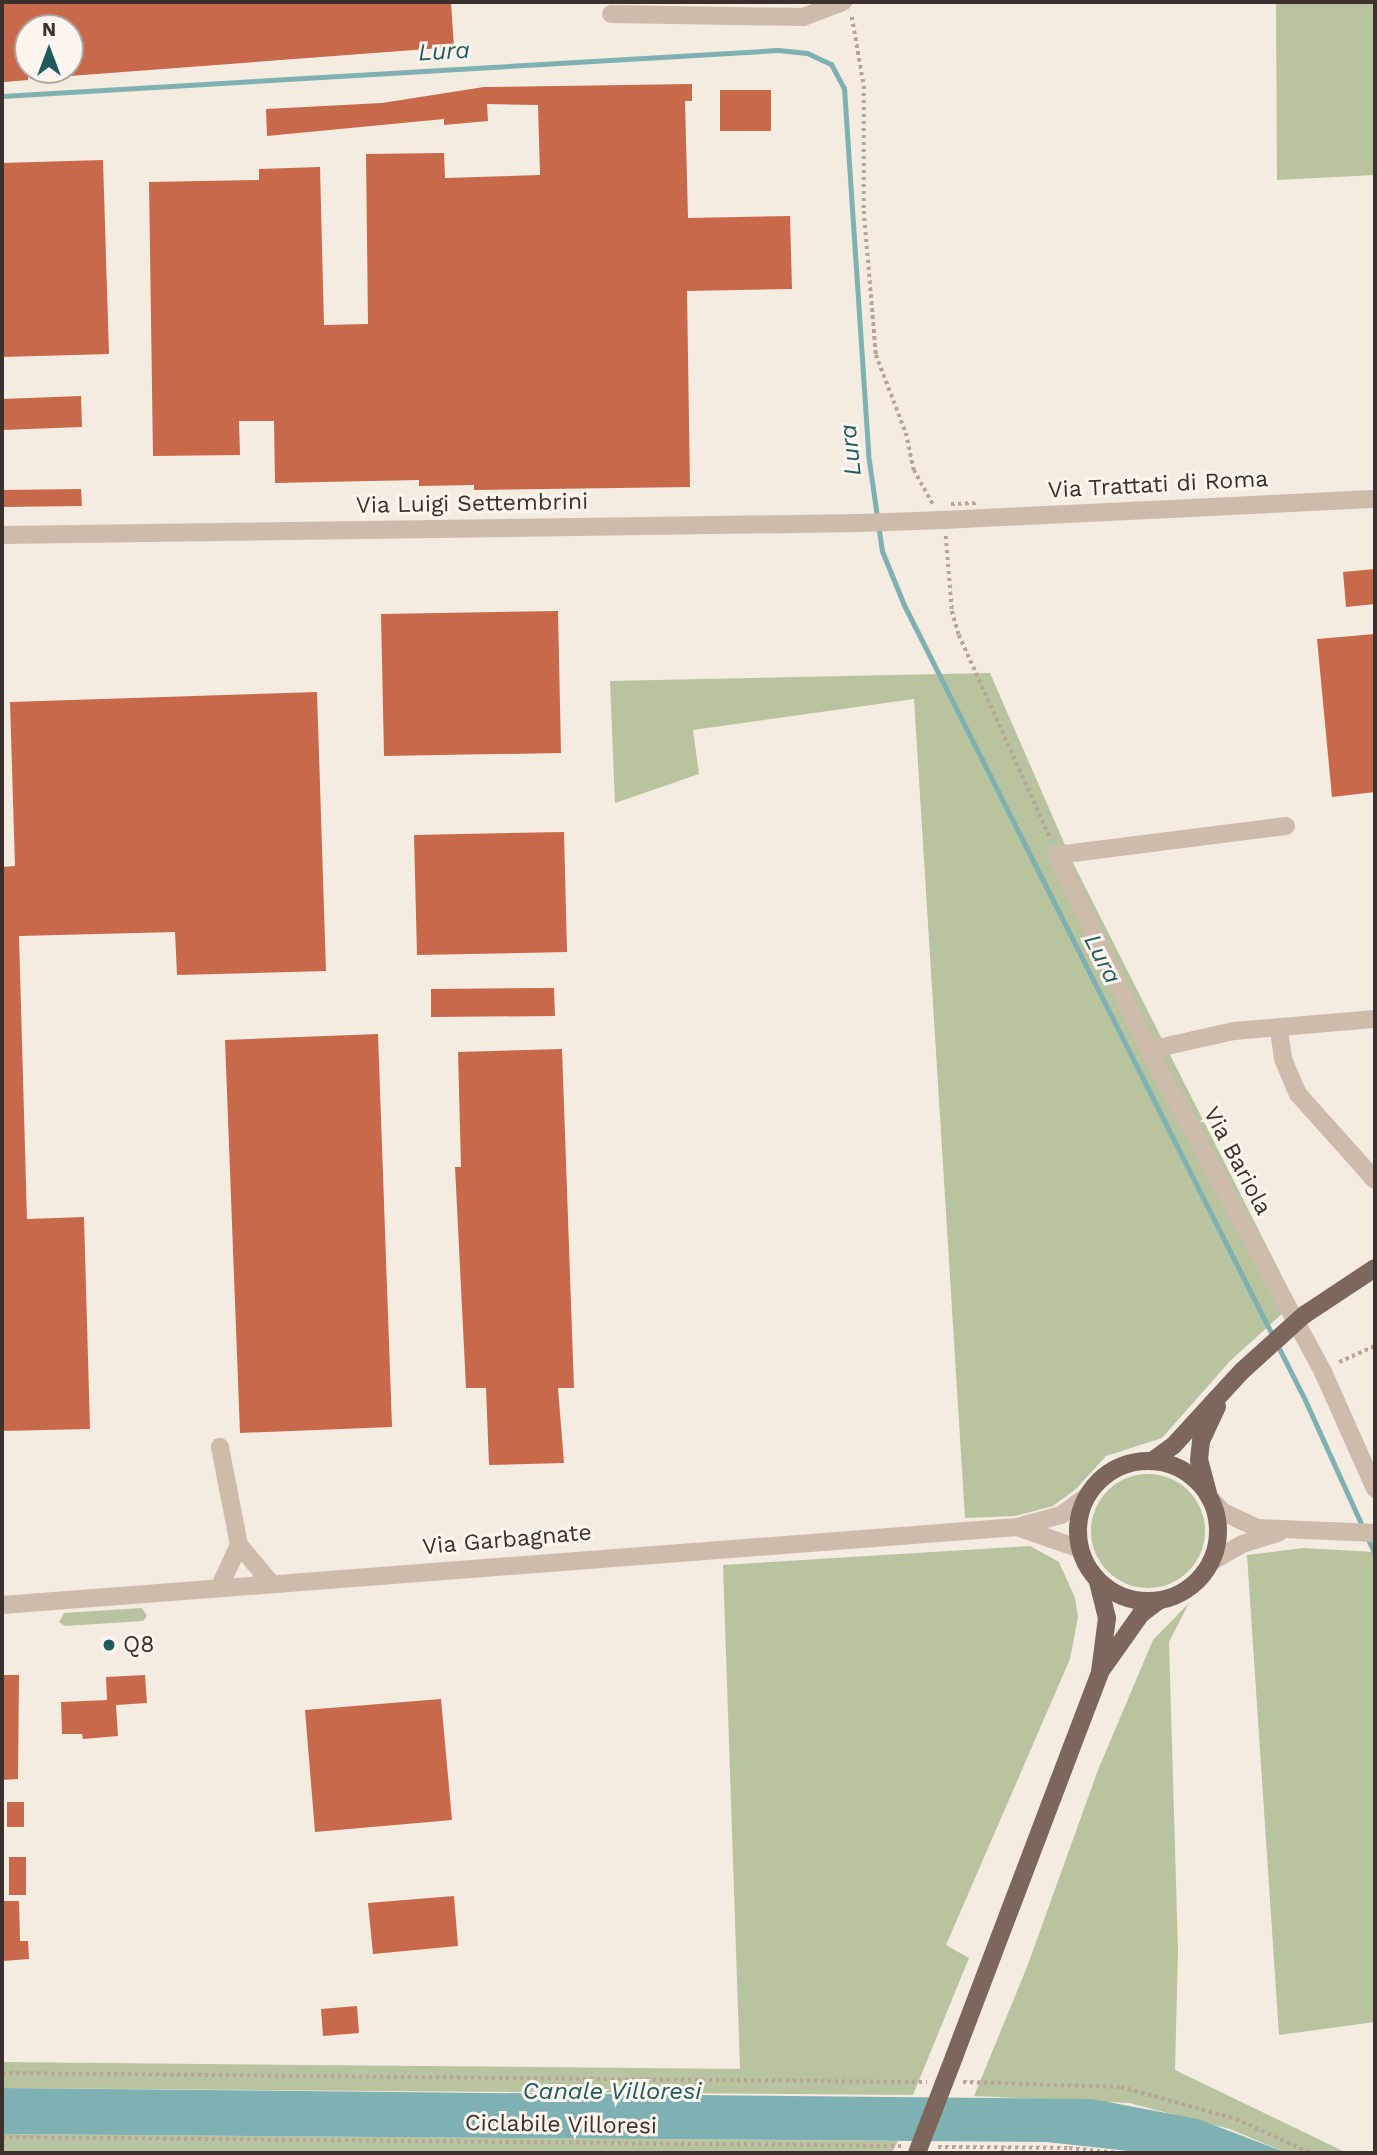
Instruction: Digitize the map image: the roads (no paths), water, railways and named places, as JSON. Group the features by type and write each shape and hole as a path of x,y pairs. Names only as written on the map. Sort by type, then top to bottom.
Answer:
{"main road":[{"path":"912,2150 954,2057 1100,1672 1107,1618 1098,1581 1080,1549 1077,1531 1086,1497 1114,1469 1152,1461 1173,1446 1242,1371 1304,1315 1375,1268"},
{"path":"1100,1672 1142,1614 1158,1601 1179,1594 1198,1580 1211,1562 1218,1528 1199,1460 1201,1441 1224,1392"},
{"path":"1152,1461 1185,1472 1208,1496"},
{"path":"1098,1581 1116,1594 1158,1601"}],"street":[{"path":"611,14 803,17 847,8"},
{"name":"Via Trattati di Roma","path":"943,520 1375,499"},
{"name":"Via Luigi Settembrini","path":"2,535 943,520"},
{"name":"Via Bariola","path":"1286,826 1057,855 1149,1050 1323,1372 1375,1489"},
{"path":"1149,1050 1234,1031 1279,1030 1375,1019"},
{"path":"1279,1030 1283,1059 1298,1094 1375,1180"},
{"path":"220,1447 239,1545 272,1584"},
{"path":"1208,1496 1241,1523 1291,1530 1375,1533"},
{"name":"Via Garbagnate","path":"2,1605 1017,1527 1061,1515 1086,1497"},
{"name":"Via Garbagnate","path":"1017,1527 1080,1549"},
{"path":"1211,1562 1242,1544 1291,1530"},
{"path":"219,1588 239,1545"}],"water":[{"path":"2,2088 1092,2099 1198,2119 1287,2153 1148,2153 1046,2142 2,2134"}],"waterway":[{"name":"Lura","path":"2,96 778,50 807,53 831,64 844,88 868,454 882,551 904,605 1305,1400 1375,1554"}],"place":[{"name":"Q8","path":"109,1645"}],"water label":[{"name":"Canale Villoresi","path":"612,2092"}]}
